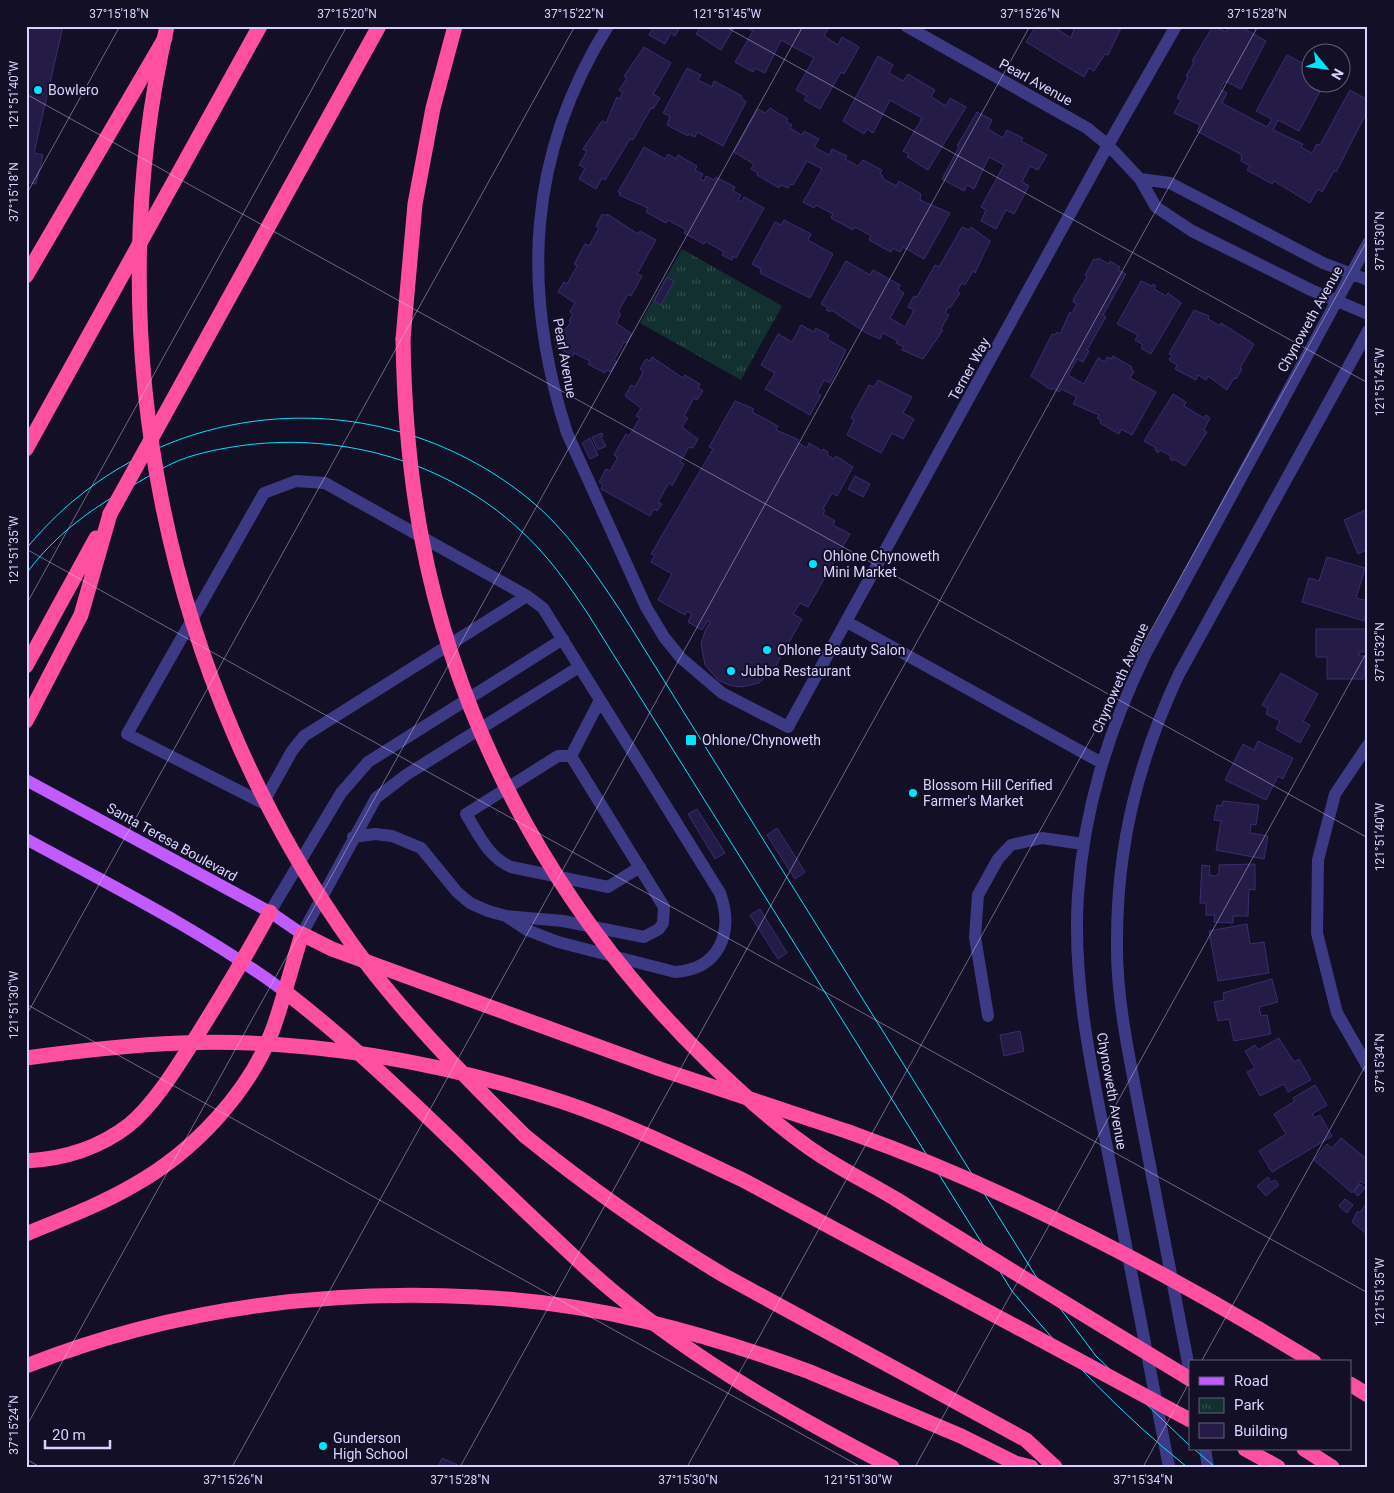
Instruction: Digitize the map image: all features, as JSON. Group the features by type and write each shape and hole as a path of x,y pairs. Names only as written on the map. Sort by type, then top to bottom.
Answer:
{"highway":[{"path":"167,26 145,155 139,242 140,311 146,397 158,487 192,626 214,686 273,816 353,945 433,1040 525,1136 615,1206 677,1248 1026,1440 1055,1467"},
{"path":"26,276 172,26"},
{"path":"26,449 260,26"},
{"path":"26,666 379,26"},
{"path":"455,26 433,108 415,204 403,339 405,407 411,473 418,521 437,606 456,668 482,737 515,805 551,870 602,942 642,993 686,1041 741,1094 805,1145 1189,1378"},
{"path":"26,721 81,615 110,514"},
{"path":"26,1160 54,1159 81,1152 105,1141 130,1124 176,1069 243,961 270,912"},
{"path":"26,1234 134,1185 170,1161 199,1136 224,1110 262,1052 273,1029 302,934 332,949 660,1068 849,1132 939,1167 1048,1216 1154,1269 1259,1328 1311,1360"},
{"path":"284,991 333,1030 578,1260 650,1321 685,1348 762,1398 892,1467"},
{"path":"26,1058 78,1051 182,1043 285,1047 324,1050 422,1065 521,1089 565,1103 625,1126 743,1180 1189,1419"},
{"path":"26,1366 60,1352 122,1333 231,1308 344,1296 420,1294 510,1298 600,1311 639,1319 750,1350 895,1407 1015,1463 1031,1467"},
{"path":"1352,1385 1368,1395"},
{"path":"1247,1450 1278,1467"},
{"path":"1306,1450 1332,1467"}],"main road":[{"name":"Santa Teresa Boulevard","path":"26,780 270,912 302,934"},
{"path":"26,839 243,961 284,991"}],"street":[{"name":"Pearl Avenue","path":"608,26 570,94 557,131 547,170 538,253 542,319 550,373 567,433 646,607 664,637 696,672 722,693 788,727"},
{"name":"Pearl Avenue","path":"906,26 1087,128 1108,145 1140,179 1156,207 1192,232 1336,302 1368,314"},
{"name":"Terner Way","path":"788,727 1108,145 1176,26"},
{"path":"1140,179 1170,183 1324,263 1368,280"},
{"name":"Chynoweth Avenue","path":"1169,1467 1096,1089 1080,993 1078,905 1083,844 1093,794 1102,763 1124,698 1144,655 1368,243"},
{"name":"Chynoweth Avenue","path":"1189,1368 1132,1073 1119,989 1116,942 1123,849 1143,760 1159,715 1178,674 1368,331"},
{"path":"506,916 527,930 558,942 669,971 684,971 705,963 722,944 727,923 726,909 720,893 599,702 543,608 527,596 325,484 296,481 264,493 127,734 263,803 292,751 304,736 527,596"},
{"path":"847,622 1102,763"},
{"path":"270,912 341,793 368,762 563,639"},
{"path":"302,934 353,837 376,798 399,781 579,667"},
{"path":"571,756 599,702"},
{"path":"1368,745 1335,794 1318,860 1317,933 1337,1013 1368,1068"},
{"path":"571,756 558,756 466,814 492,855 511,867 608,887 640,867"},
{"path":"353,837 375,834 392,836 422,848 457,892 470,903 488,911 506,916 563,921 639,937 652,935 663,923 664,907 571,756"},
{"path":"988,1016 975,937 978,895 998,859 1011,846 1042,838 1083,844"},
{"path":"1205,1450 1208,1467"}],"green space":[{"path":"682,249 782,306 741,380 640,323"}],"building":[{"name":"Bowlero","path":"26,26 63,26 34,153 43,155 36,184 26,182"},
{"path":"654,26 681,26 675,36 671,33 665,44 649,35"},
{"path":"701,26 735,26 721,50 696,34"},
{"path":"750,26 823,26 828,29 824,36 838,45 842,37 859,47 844,74 841,72 820,109 804,100 807,96 796,90 814,58 781,40 765,73 755,68 753,72 735,62 753,31 749,29"},
{"path":"1036,26 1052,26 1071,38 1075,26 1122,26 1108,55 1105,54 1094,71 1089,68 1084,77 1026,42"},
{"path":"1213,26 1226,32 1229,26 1240,26 1266,41 1241,89 1225,81 1220,89 1227,93 1222,103 1267,127 1272,119 1256,111 1287,55 1302,63 1302,92 1320,92 1299,131 1278,120 1273,130 1303,144 1301,147 1312,153 1317,144 1320,145 1349,92 1352,91 1368,100 1368,110 1336,172 1334,171 1322,192 1318,189 1310,203 1274,181 1272,184 1247,170 1250,166 1241,161 1242,155 1197,131 1200,125 1174,113 1181,100 1177,98 1188,77 1186,76 1194,62 1192,61"},
{"path":"644,47 671,63 653,94 660,98 653,109 651,108 633,140 630,139 605,180 602,178 596,189 579,179 585,168 579,165 587,151 583,149 602,121 606,123 617,97 619,99 623,92 619,90 627,78 624,76"},
{"path":"878,56 893,65 889,73 903,81 908,74 935,90 931,97 946,106 950,98 966,107 928,170 907,157 909,154 903,151 922,118 890,100 873,133 867,129 864,134 843,121"},
{"path":"687,68 701,75 698,80 712,87 714,81 742,96 741,98 746,102 723,146 697,132 695,137 689,134 688,136 667,125 670,116 663,113"},
{"path":"770,108 788,119 786,122 792,125 790,128 802,135 804,131 819,139 814,147 829,155 832,149 847,156 845,159 858,166 863,160 882,170 880,174 883,176 882,178 896,186 899,181 921,194 920,200 950,213 924,259 903,247 900,252 893,248 891,252 869,240 871,236 855,227 853,230 831,218 833,214 816,205 814,208 803,202 822,169 807,161 793,185 791,184 788,188 781,185 779,188 757,175 758,173 751,169 754,164 734,152 758,109 765,113"},
{"path":"977,112 992,120 988,129 1003,138 1007,130 1023,138 1021,141 1047,155 1038,170 1030,166 1022,182 1029,186 1014,214 1006,210 996,229 981,221 986,210 981,207 1004,165 989,157 974,189 967,185 964,191 942,179 959,147 957,146"},
{"path":"644,147 665,159 668,154 676,159 678,155 697,166 695,170 703,174 700,179 704,181 706,176 714,180 716,177 735,187 733,191 741,195 738,200 742,202 744,197 764,208 736,258 733,256 732,260 722,255 724,252 705,241 704,244 684,233 686,230 668,220 666,223 646,212 648,208 619,195 621,193 618,192"},
{"path":"602,214 606,216 607,214 638,234 640,231 656,240 637,274 642,276 631,296 628,294 618,312 621,314 616,323 632,334 627,343 624,342 614,360 617,362 611,372 607,370 605,373 588,364 590,361 574,353 573,356 556,347 558,342 554,340 560,330 563,332 571,322 569,321 573,314 570,312 575,303 558,292 564,282 567,284 577,266 574,264 585,244 589,246 599,228 596,226"},
{"path":"784,220 811,234 808,240 833,254 810,298 760,273 761,269 752,264 775,222 781,225"},
{"path":"962,227 969,230 971,227 990,241 975,273 973,271 965,285 962,283 957,291 960,293 945,313 949,315 941,329 943,330 923,359 902,350 904,347 896,343 898,341 883,333 880,339 868,334 831,310 830,312 826,310 828,308 821,304 846,261 870,275 873,270 900,285 898,289 904,293 890,318 905,327 914,310 908,307 914,296 917,297 935,265 939,267"},
{"path":"1098,258 1109,264 1110,261 1120,267 1118,270 1126,274 1103,315 1106,317 1087,350 1089,351 1083,362 1077,359 1068,375 1084,384 1098,358 1105,362 1107,357 1111,359 1113,356 1132,367 1131,369 1134,371 1130,378 1156,392 1132,435 1121,429 1119,434 1100,423 1101,420 1097,418 1099,415 1073,404 1077,397 1061,389 1059,392 1052,388 1051,390 1031,376 1052,334 1055,335 1057,332 1060,334 1070,312 1072,313 1077,304 1073,302 1074,298 1087,277 1085,275 1094,259"},
{"path":"667,277 674,281 661,305 654,301"},
{"path":"1141,281 1152,286 1153,284 1156,286 1154,289 1166,296 1168,293 1181,303 1151,354 1141,348 1143,345 1135,340 1138,335 1117,324"},
{"path":"1194,310 1209,316 1208,319 1220,326 1221,323 1254,344 1240,368 1242,369 1227,390 1208,376 1206,380 1198,375 1196,380 1175,369 1177,365 1169,360 1172,355 1169,354"},
{"path":"801,325 814,332 816,328 829,335 827,339 846,350 830,383 824,380 817,393 821,395 810,415 765,389 775,373 761,365 778,334 792,342"},
{"path":"652,357 683,378 685,375 700,384 698,388 703,391 697,400 694,398 684,416 688,418 682,427 698,439 693,448 689,447 680,462 684,464 672,486 669,483 658,502 662,504 657,511 654,509 650,516 601,489 603,485 599,482 606,469 610,471 617,459 614,455 626,434 629,436 640,418 636,416 641,408 625,396 631,385 635,387 643,371 640,369 646,359 650,361"},
{"path":"878,380 912,397 903,413 914,419 903,439 892,433 881,453 847,435 854,420 851,418 869,385 874,387"},
{"path":"1173,394 1186,402 1184,406 1204,418 1206,415 1210,418 1204,430 1207,432 1185,466 1174,459 1173,461 1170,459 1171,456 1160,450 1158,453 1155,450 1156,448 1144,441"},
{"path":"735,401 754,409 752,412 778,426 776,430 799,440 797,442 807,448 809,443 822,451 823,449 828,452 827,455 834,459 836,456 853,467 837,496 832,493 823,509 825,510 823,514 835,521 833,525 850,534 808,607 800,603 793,614 802,619 774,669 759,683 741,687 729,685 718,680 705,665 701,644 710,622 708,620 702,630 688,622 692,614 687,611 685,615 658,600 672,574 651,562 655,555 651,554 713,449 709,447"},
{"path":"602,433 603,436 601,437 606,446 598,450 592,437"},
{"path":"590,438 598,455 590,459 582,443"},
{"path":"855,476 870,484 863,497 848,489"},
{"path":"1368,509 1368,549 1358,554 1344,520"},
{"path":"1327,557 1365,568 1356,598 1368,601 1364,621 1302,602 1309,578 1319,581"},
{"path":"1316,629 1368,629 1368,652 1359,652 1359,656 1365,656 1364,679 1327,679 1327,657 1316,657"},
{"path":"1281,673 1318,694 1303,721 1310,725 1300,743 1276,729 1280,721 1266,714 1268,708 1262,705"},
{"path":"1258,741 1293,758 1283,779 1278,776 1266,800 1225,780 1243,744 1254,750"},
{"path":"1223,801 1259,805 1256,825 1251,824 1250,833 1268,836 1264,859 1216,850 1221,821 1214,820 1217,805 1222,806"},
{"path":"697,809 725,853 715,859 688,814"},
{"path":"777,828 805,872 795,879 767,835"},
{"path":"1255,864 1255,890 1249,889 1248,916 1233,916 1233,923 1214,922 1215,915 1206,915 1206,903 1200,903 1202,865 1210,866 1209,875 1215,876 1219,874 1219,865"},
{"path":"760,909 787,953 778,959 750,915"},
{"path":"1247,924 1250,944 1264,942 1269,973 1218,981 1209,931"},
{"path":"1272,979 1278,1002 1259,1007 1261,1016 1267,1015 1271,1034 1234,1041 1229,1019 1218,1021 1214,1002 1224,1000 1223,993"},
{"path":"1020,1031 1024,1051 1004,1056 1000,1035"},
{"path":"1279,1038 1294,1062 1299,1059 1311,1080 1288,1092 1284,1084 1260,1096 1247,1072 1255,1068 1245,1051 1255,1045 1258,1050"},
{"path":"1315,1085 1327,1105 1312,1114 1315,1118 1320,1115 1332,1136 1272,1172 1259,1151 1286,1134 1274,1114 1295,1101 1293,1098"},
{"path":"1341,1138 1364,1157 1368,1153 1368,1186 1361,1181 1352,1193 1314,1160 1327,1144 1332,1148"},
{"path":"1268,1177 1271,1182 1275,1180 1279,1185 1266,1196 1257,1186"},
{"path":"1360,1184 1365,1188 1358,1196 1354,1192"},
{"path":"1345,1199 1353,1205 1347,1213 1339,1206"},
{"path":"1368,1202 1368,1235 1352,1222 1357,1212 1360,1212"},
{"path":"442,1458 462,1467 438,1467"}],"tram line":[{"path":"26,549 77,498 136,459 200,433 267,420 336,420 403,433 469,459 529,499 567,537 620,610 1035,1275 1096,1356 1189,1445"},
{"path":"26,574 63,534 91,511 121,492 180,460 238,446 283,442 320,444 392,457 426,470 459,486 490,506 519,529 539,549 588,614 1012,1291 1095,1384 1140,1427 1187,1467"},
{"path":"1195,1450 1215,1467"}],"place":[{"name":"Bowlero","path":"38,90"},
{"name":"Ohlone Chynoweth Mini Market","path":"813,564"},
{"name":"Ohlone Beauty Salon","path":"767,650"},
{"name":"Jubba Restaurant","path":"731,671"},
{"name":"Ohlone/Chynoweth","path":"691,740"},
{"name":"Blossom Hill Cerified Farmer's Market","path":"913,793"},
{"name":"Gunderson High School","path":"323,1446"}]}
